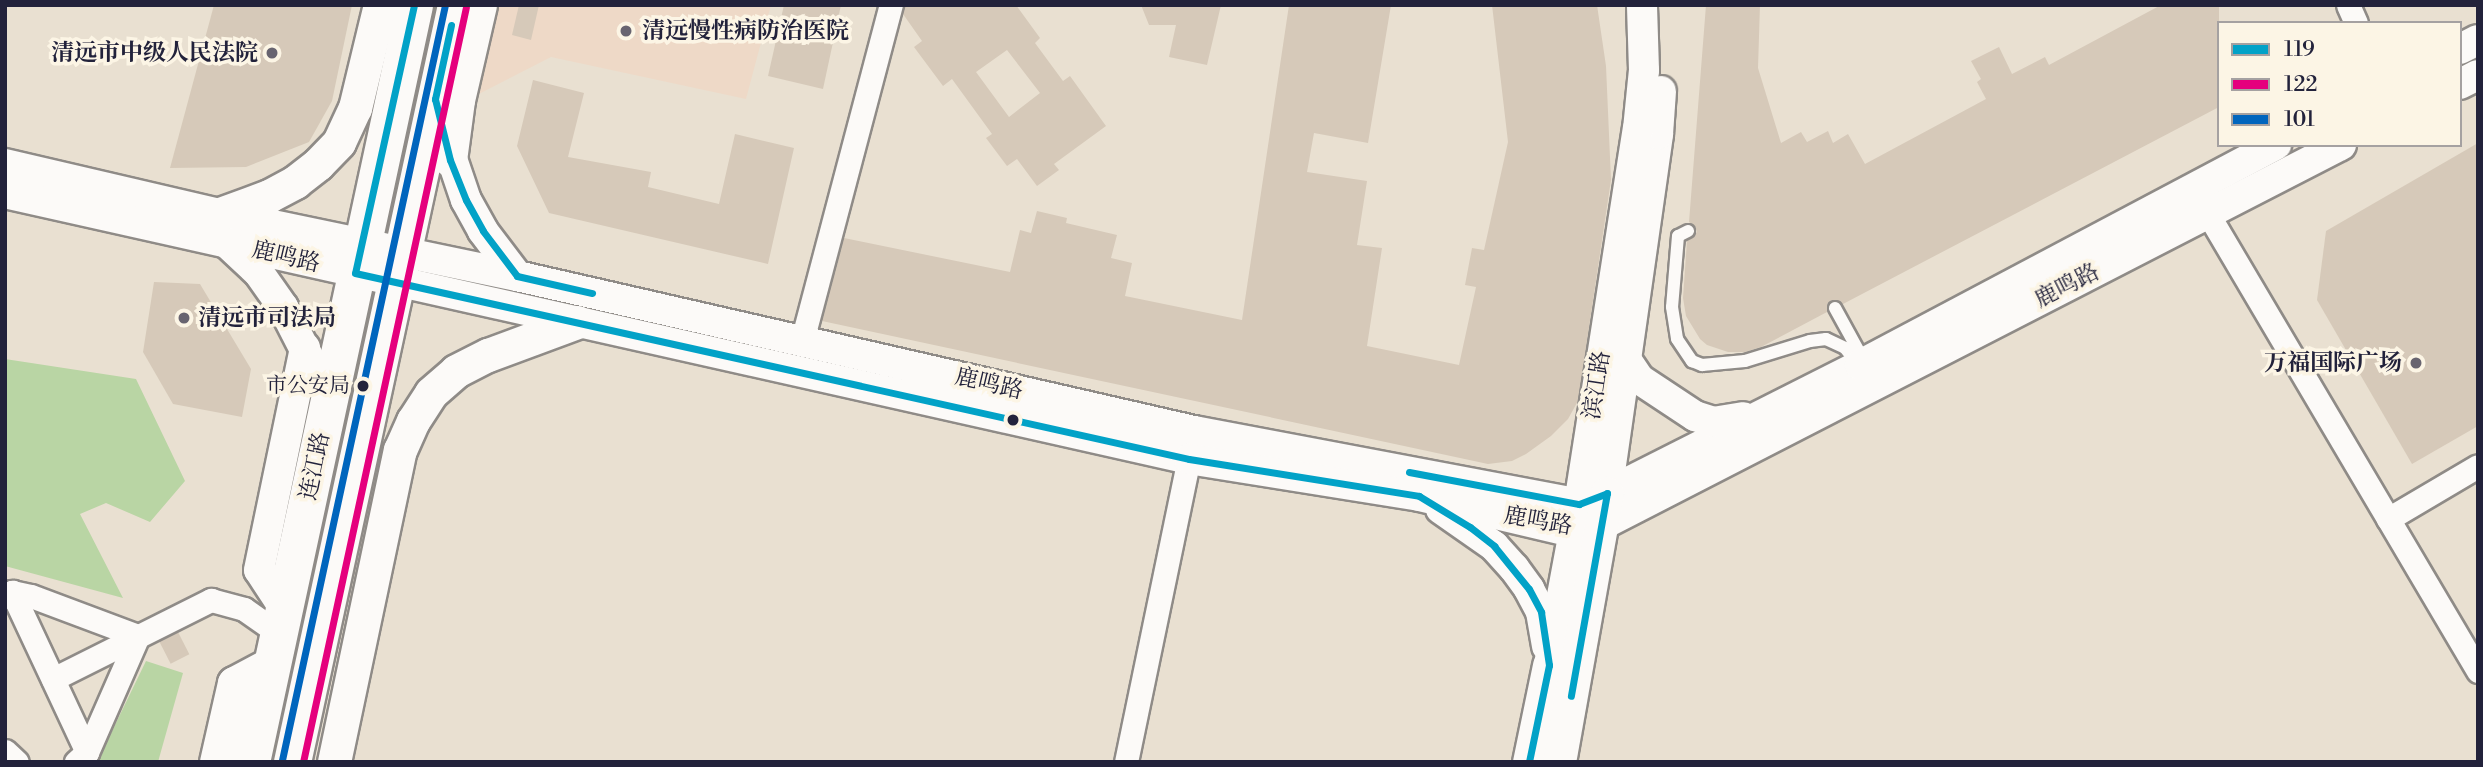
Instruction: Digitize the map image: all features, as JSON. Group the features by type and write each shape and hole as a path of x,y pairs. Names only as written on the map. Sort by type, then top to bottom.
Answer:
{"main road":[{"path":"223,229 269,196 295,182 318,164 339,142 386,50 380,5"},
{"name":"连江路","path":"251,762 358,258 386,50 414,5"},
{"name":"连江路","path":"292,762 456,5"},
{"path":"450,160 458,100 480,5"},
{"path":"334,762 400,450 412,421 431,394 456,371 488,355 577,322"},
{"name":"滨江路","path":"1559,762 1590,513"},
{"path":"216,762 234,683 278,635"},
{"path":"311,677 357,648"},
{"name":"滨江路","path":"1529,762 1549,665"}],"street":[{"path":"802,341 891,5"},
{"name":"滨江路","path":"1590,513 1638,129 1644,70 1642,5"},
{"name":"滨江路","path":"1549,665 1627,361 1658,134 1663,5"},
{"path":"2348,5 2355,21"},
{"path":"2462,48 2478,40"},
{"path":"2462,83 2478,75"},
{"path":"435,99 450,160 482,231 517,276"},
{"name":"鹿鸣路","path":"400,267 517,276 802,341 1192,445 1590,513 1772,409 2272,147"},
{"name":"鹿鸣路","path":"5,193 223,229 400,267 577,322 1192,445 1419,496 1590,513 2208,214 2337,147"},
{"name":"鹿鸣路","path":"5,164 223,229"},
{"path":"2208,214 2478,671"},
{"path":"223,229 283,307 329,401"},
{"path":"278,635 259,570 305,348"},
{"path":"1627,361 1639,379 1703,420 1724,421 1772,409"},
{"path":"1126,762 1192,445"},
{"path":"2388,519 2478,466"},
{"path":"1419,496 1470,527 1494,546 1514,568 1530,589 1541,612 1549,665"},
{"path":"9,595 75,611 138,636"},
{"path":"9,595 53,678 81,757"},
{"path":"53,678 211,600 244,609 278,635"},
{"path":"81,757 138,636"},
{"path":"5,751 17,762"}],"lane":[{"path":"1688,231 1678,236 1672,307 1677,339 1692,361 1702,365 1745,361 1810,341 1826,340 1845,348 1862,364"},
{"path":"1835,308 1862,364"}],"shaded area":[{"name":"清远慢性病防治医院","path":"494,5 771,5 746,99 551,57 473,97"}],"green space":[{"path":"5,359 136,379 185,481 150,522 106,503 80,514 123,598 5,566"},
{"path":"146,661 183,673 158,762 97,762"}],"building":[{"name":"清远市中级人民法院","path":"214,5 352,5 332,101 309,142 246,167 170,168"},
{"path":"519,5 539,5 531,40 512,35"},
{"path":"784,5 841,5 823,89 768,76"},
{"path":"905,5 1016,5 1040,38 1035,43 1063,81 1070,76 1106,126 1054,164 1059,170 1037,186 1017,159 1007,166 986,138 992,134 952,79 943,86 914,47 922,41 903,14","holes":["1007,50 1040,93 1009,117 976,72"]},
{"path":"1141,5 1221,5 1207,65 1169,57 1176,25 1149,25"},
{"path":"1289,5 1391,5 1368,143 1314,133 1307,172 1367,181 1357,245 1382,248 1367,346 1459,365 1476,287 1465,285 1472,248 1484,250 1508,142 1492,5 1597,5 1606,66 1611,180 1578,401 1568,419 1551,436 1526,454 1512,461 1488,464 822,321 844,238 1010,272 1020,230 1031,233 1037,211 1067,218 1066,223 1117,235 1111,258 1132,263 1125,296 1242,320"},
{"path":"1706,5 1760,5 1758,68 1781,143 1801,132 1807,142 1828,131 1833,143 1848,134 1865,164 1986,99 1977,82 1981,79 1971,61 1999,47 2012,74 2045,57 2049,65 2161,5 2219,5 2217,108 1843,304 1831,300 1827,304 1827,312 1761,347 1745,352 1728,352 1707,345 1700,339 1686,316 1683,298 1687,241 1697,232 1689,222"},
{"path":"533,80 584,93 568,157 651,172 648,187 719,204 735,134 794,148 768,264 549,213 517,146"},
{"name":"万福国际广场","path":"2478,143 2478,426 2412,464 2317,300 2326,231"},
{"name":"清远市司法局","path":"154,282 200,284 251,369 242,417 173,404 143,352"},
{"path":"178,632 189,654 171,664 159,642"}],"transit line":[{"name":"119","path":"414,5 355,273 1189,459 1419,496 1470,527 1494,546 1529,589 1541,612 1549,665 1529,762"},
{"name":"101","path":"282,760 445,5"},
{"name":"122","path":"303,762 466,7"},
{"name":"119","path":"451,25 435,99 450,160 466,200 483,231 517,276 592,293"},
{"name":"119","path":"1409,472 1579,504 1607,493 1571,696"}],"place":[{"name":"清远慢性病防治医院","path":"626,31"},
{"name":"清远市中级人民法院","path":"272,53"},
{"name":"清远市司法局","path":"184,318"},
{"name":"万福国际广场","path":"2416,363"},
{"name":"市公安局","path":"363,386"}]}
